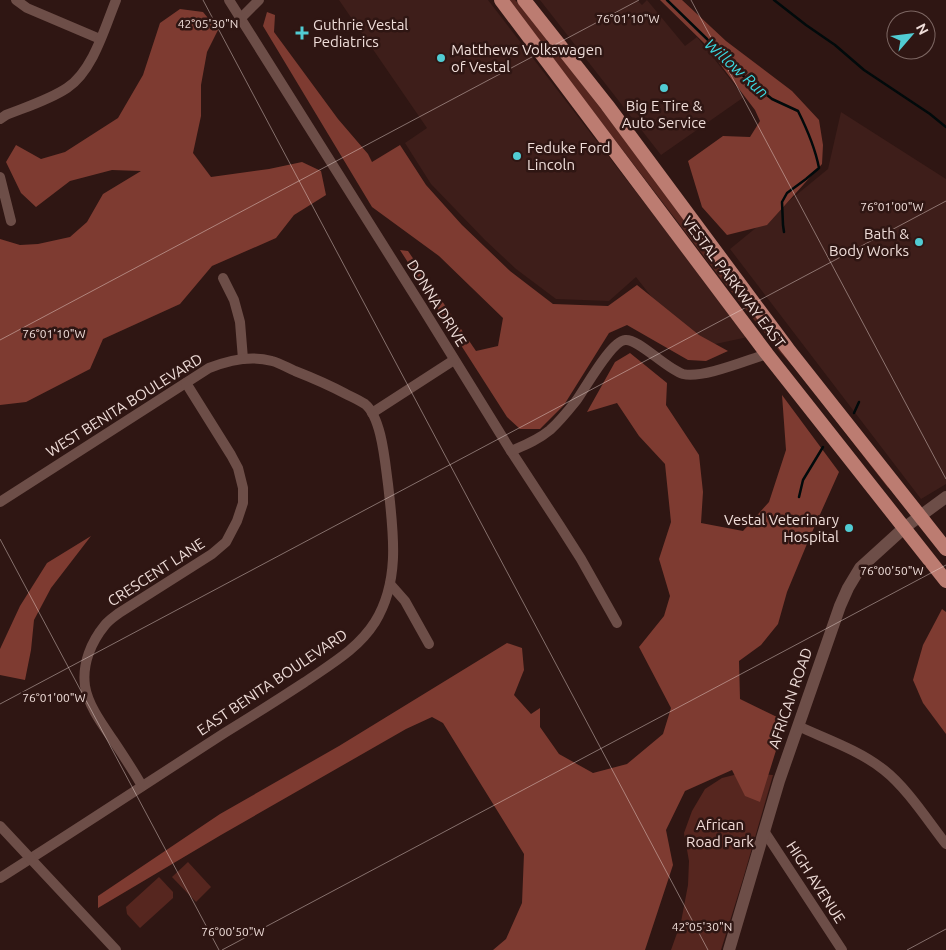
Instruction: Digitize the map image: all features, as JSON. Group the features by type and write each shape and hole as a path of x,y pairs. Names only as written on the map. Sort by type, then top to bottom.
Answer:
{"main road":[{"name":"VESTAL PARKWAY EAST","path":"501,0 767,354 946,581"},
{"name":"VESTAL PARKWAY EAST","path":"524,0 607,105 788,349 946,549"}],"street":[{"path":"16,0 27,8 100,39"},
{"path":"0,119 68,87 82,74 94,53 116,0"},
{"name":"DONNA DRIVE","path":"229,0 570,542 616,623"},
{"path":"241,18 259,0"},
{"path":"0,177 11,221"},
{"path":"223,278 234,300 240,322 243,359"},
{"path":"511,451 538,439 552,429 576,401 607,354 617,343 625,340 634,341 671,368 682,374 693,375 707,373 767,354"},
{"name":"WEST BENITA BOULEVARD","path":"0,502 209,368 224,362 243,359 271,361 321,381 365,404 372,413"},
{"path":"372,413 454,360"},
{"name":"CRESCENT LANE","path":"142,786 92,707 85,688 84,675 86,660 95,638 106,624 119,613 212,554 226,542 237,522 243,503 243,488 238,468 186,383"},
{"name":"EAST BENITA BOULEVARD","path":"0,878 285,695 348,653 363,638 376,620 385,602 392,575 393,535 386,465 381,437 372,413"},
{"name":"AFRICAN ROAD","path":"729,950 779,781 848,588 860,568 904,528 946,497"},
{"path":"390,584 405,600 429,644"},
{"path":"798,726 856,752 884,770 899,784 946,844"},
{"path":"0,826 116,950"},
{"name":"HIGH AVENUE","path":"764,832 842,950"}],"shaded area":[{"path":"339,0 488,0 748,337 692,349 636,277 609,301 556,299 516,269 431,184 405,143 427,128"},
{"path":"540,0 637,0 642,5 647,0 685,46 697,37 744,97 661,155"},
{"path":"660,0 682,0 726,41 792,91 819,120 823,145 822,164 767,225 727,235 702,207 688,161 723,136 750,137 760,121 755,110 704,43"},
{"path":"180,9 203,12 218,30 207,52 201,85 201,116 193,153 211,177 269,169 302,162 321,171 326,195 294,215 276,238 212,266 180,304 103,339 90,369 26,402 0,405 0,239 20,245 38,244 70,237 87,222 103,194 141,171 112,170 70,181 36,207 21,193 6,162 16,145 41,159 65,152 118,118 143,75 160,23"},
{"path":"267,12 275,15 274,32 338,119 368,154 372,162 400,145 426,185 462,225 510,271 553,304 608,306 637,285 699,335 728,351 706,361 688,360 627,325 609,333 564,405 540,429 520,429 507,417 400,250 408,251 476,351 498,346 503,318 439,256 372,207 263,26"},
{"path":"841,112 946,179 946,484 921,499 730,249 828,169"},
{"path":"630,353 667,383 666,405 699,455 703,492 701,523 743,531 769,502 786,450 782,395 839,472 787,592 778,624 761,645 739,661 740,699 777,717 778,744 760,802 745,796 732,770 685,791 666,830 673,865 645,950 493,950 506,939 522,903 524,854 443,723 432,717 406,729 98,908 98,896 220,814 339,746 507,643 522,648 524,670 514,695 531,714 540,708 540,727 559,754 593,773 627,764 663,734 671,708 639,647 664,616 670,596 659,559 671,522 665,464 639,436 617,403 587,412 615,362"},
{"path":"91,536 51,588 34,620 25,680 0,675 0,649 20,606 47,563"},
{"path":"942,609 946,612 946,734 923,703 913,680 923,645"}],"green space":[{"path":"508,0 515,0 526,11 890,486 888,488 800,374 722,280"},
{"name":"African Road Park","path":"742,773 773,775 721,950 671,950 681,922 688,885 689,861 684,833 692,811 705,789 722,778"},
{"path":"188,862 211,887 196,902 172,877"},
{"path":"159,877 173,892 173,898 140,928 127,914 126,907"}],"waterway":[{"name":"Willow Run","path":"667,0 707,39 725,61 772,99 798,111 810,138 819,168 787,193 782,202 784,232"},
{"name":"Willow Run","path":"774,0 835,45 864,70 930,114 946,127"},
{"name":"Willow Run","path":"854,413 859,402"},
{"name":"Willow Run","path":"799,497 803,480 823,447"}],"place":[{"name":"Guthrie Vestal Pediatrics","path":"302,33"},
{"name":"Matthews Volkswagen of Vestal","path":"441,58"},
{"name":"Big E Tire & Auto Service","path":"664,88"},
{"name":"Feduke Ford Lincoln","path":"517,156"},
{"name":"Bath & Body Works","path":"919,242"},
{"name":"Vestal Veterinary Hospital","path":"849,528"}]}
